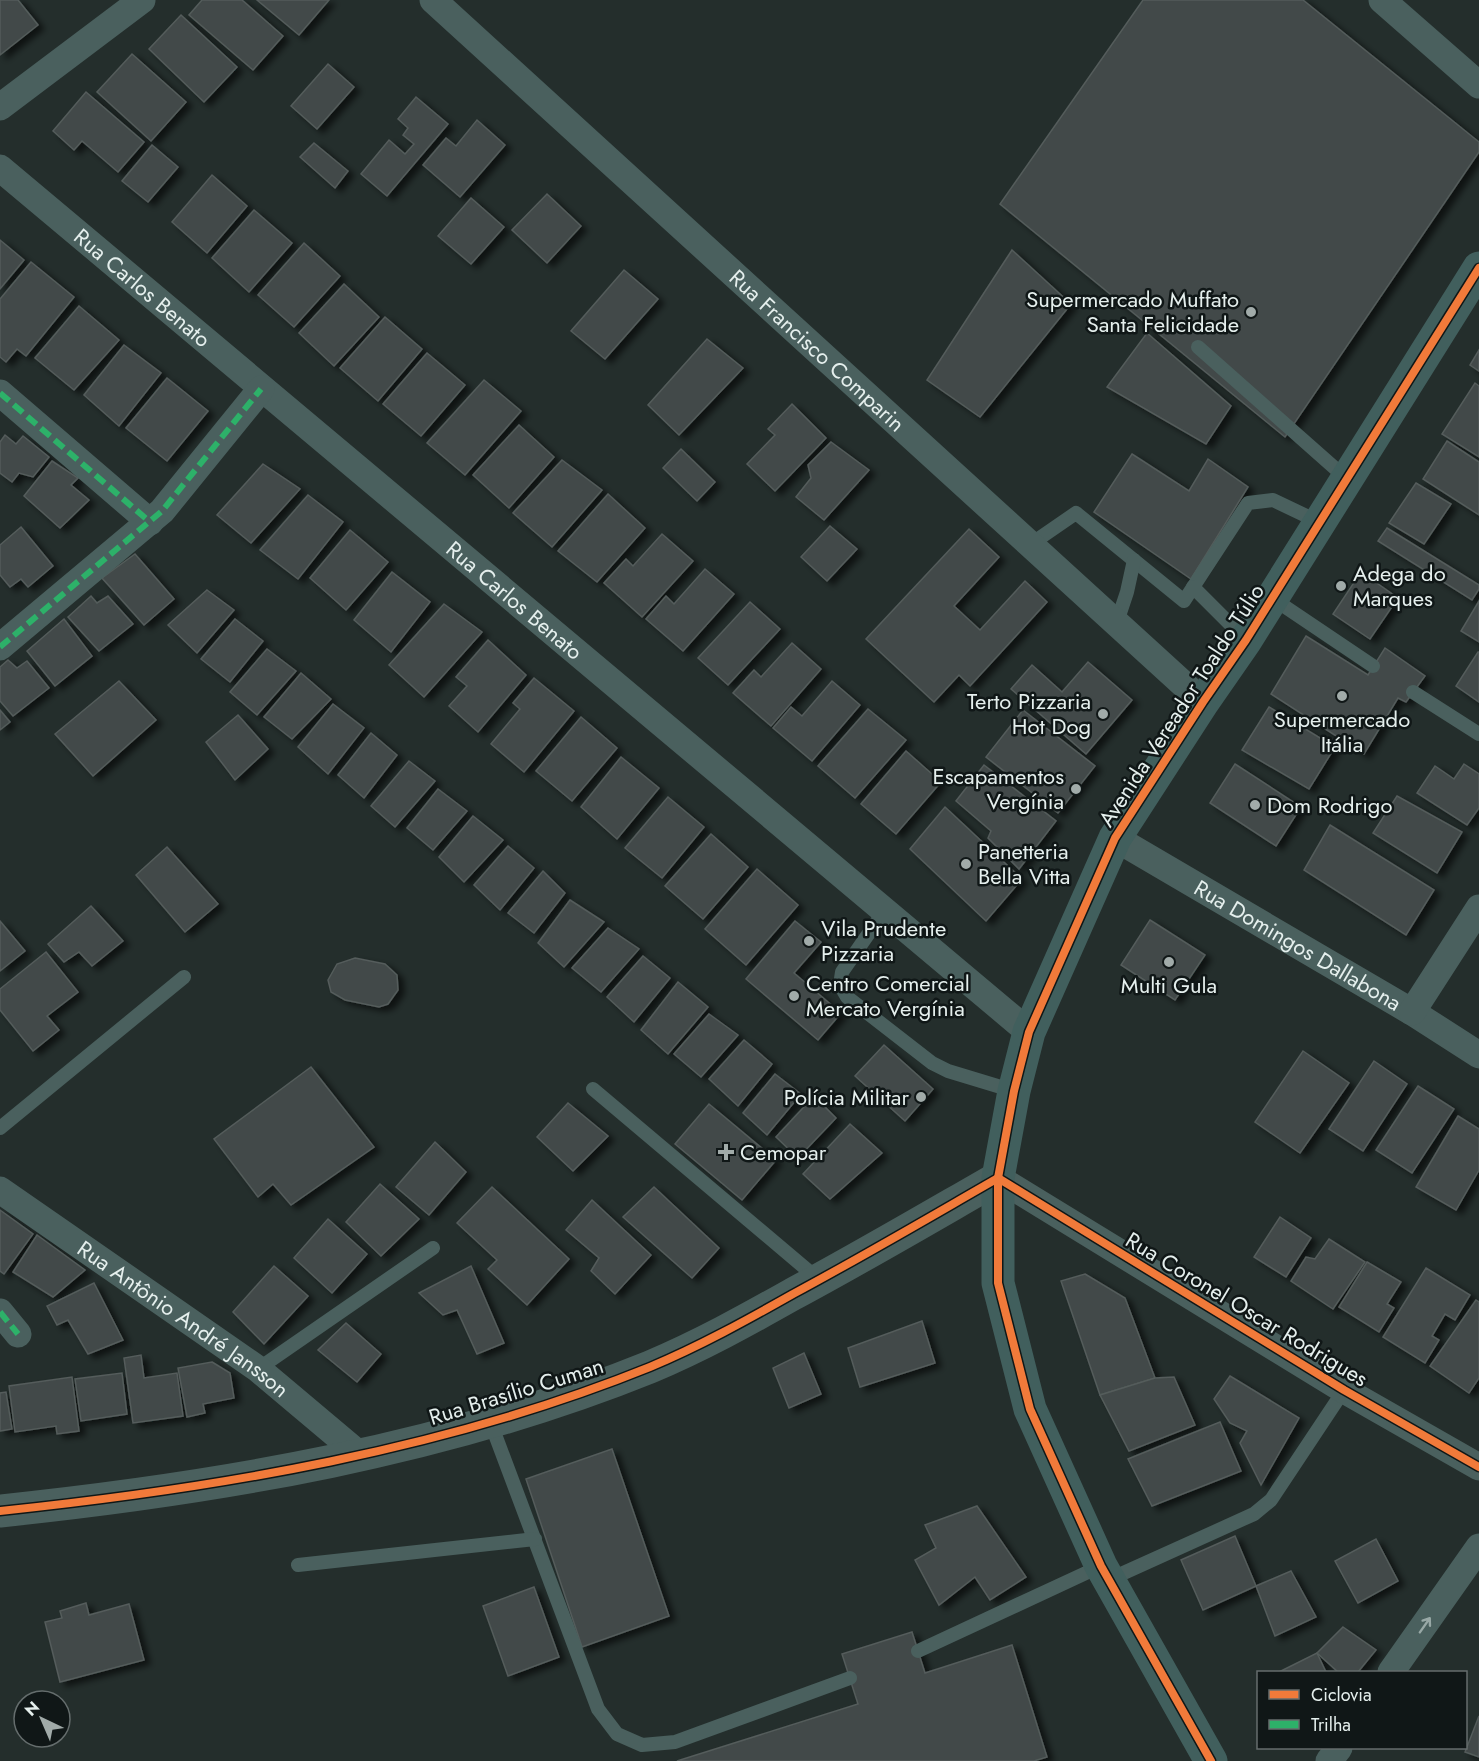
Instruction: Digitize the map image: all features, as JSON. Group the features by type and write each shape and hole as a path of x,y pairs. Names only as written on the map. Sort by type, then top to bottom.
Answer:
{"main road":[{"name":"Avenida Vereador Toaldo Túlio","path":"1211,1761 1104,1573 1030,1409 998,1283 998,1178 1014,1091 1029,1032 1115,838 1246,640 1479,268"}],"street":[{"path":"0,107 142,0"},
{"name":"Rua Francisco Comparin","path":"433,0 1203,702"},
{"path":"1382,0 1479,85"},
{"name":"Rua Carlos Benato","path":"0,168 1029,1032"},
{"path":"0,647 162,511 261,389"},
{"path":"0,393 150,522"},
{"name":"Rua Domingos Dallabona","path":"1115,838 1412,1012 1479,1055"},
{"path":"1412,1012 1479,908"},
{"name":"Rua Brasílio Cuman","path":"0,1511 207,1484 359,1454 490,1421 575,1395 651,1367 702,1344 820,1280 998,1178"},
{"name":"Rua Coronel Oscar Rodrigues","path":"998,1178 1344,1390 1479,1467"},
{"name":"Rua Antônio André Jansson","path":"0,1190 258,1369 359,1454"},
{"path":"0,1312 18,1334"},
{"path":"1392,1671 1479,1547"}],"lane":[{"path":"1198,347 1346,478"},
{"path":"1031,544 1076,513 1184,601 1248,503 1273,500 1319,522"},
{"path":"1117,622 1134,560"},
{"path":"1193,586 1246,640"},
{"path":"1272,598 1373,666"},
{"path":"1413,692 1479,734"},
{"path":"885,910 842,972 840,985 847,997 932,1063 948,1071 1014,1091"},
{"path":"0,1128 184,977"},
{"path":"593,1089 820,1280"},
{"path":"258,1369 433,1248"},
{"path":"918,1651 1104,1573 1254,1514 1271,1500 1344,1390"},
{"path":"490,1421 598,1709 617,1734 642,1745 675,1743 850,1678"},
{"path":"298,1565 535,1539"}],"building":[{"path":"0,0 18,0 38,25 0,55"},
{"path":"202,0 242,0 283,36 253,70 189,15"},
{"path":"257,0 329,0 299,35"},
{"name":"Supermercado Muffato Santa Felicidade","path":"1143,0 1303,0 1479,142 1479,152 1285,437 1000,204"},
{"path":"181,15 237,67 204,102 149,49"},
{"path":"132,54 186,102 151,141 97,92"},
{"path":"328,64 354,87 317,129 291,106"},
{"path":"86,92 144,142 118,172 82,141 74,150 53,131"},
{"path":"416,97 448,124 387,196 361,174 389,140 405,154 414,144 403,135 408,128 398,119"},
{"path":"477,120 505,145 460,197 423,165 446,138 456,146"},
{"path":"314,143 348,171 335,188 300,157"},
{"path":"152,145 178,167 148,202 122,181"},
{"path":"212,175 247,206 207,253 172,222"},
{"path":"547,194 581,226 547,263 512,230"},
{"path":"471,198 504,227 471,264 438,236"},
{"path":"254,210 292,243 249,292 212,258"},
{"path":"0,240 24,260 0,289"},
{"path":"304,243 340,276 294,327 258,295"},
{"path":"1012,250 1071,304 980,417 927,380"},
{"path":"31,262 74,297 26,356 17,349 6,362 0,357 0,299"},
{"path":"624,270 658,299 605,359 571,331"},
{"path":"344,284 379,317 334,366 299,333"},
{"path":"79,306 119,340 74,390 35,358"},
{"path":"385,317 422,349 378,401 340,368"},
{"path":"1147,333 1231,406 1206,444 1107,387"},
{"path":"707,339 743,368 679,435 648,405"},
{"path":"124,345 161,373 119,426 84,395"},
{"path":"1479,350 1479,371 1470,365"},
{"path":"427,353 465,385 421,436 383,404"},
{"path":"167,378 208,411 167,461 126,428"},
{"path":"484,380 521,411 465,475 427,443"},
{"path":"1475,383 1479,386 1479,457 1442,434"},
{"path":"792,404 826,438 775,491 747,464 775,435 768,429"},
{"path":"519,425 554,457 509,508 473,475"},
{"path":"5,435 16,444 23,436 49,457 33,477 19,473 12,482 0,473 0,442"},
{"path":"1447,441 1479,462 1479,515 1423,479"},
{"path":"831,442 869,470 824,520 796,497 811,478 808,465"},
{"path":"681,449 715,482 697,501 663,468"},
{"path":"1132,454 1189,491 1208,459 1248,487 1191,579 1094,512"},
{"path":"562,460 602,490 552,547 513,513"},
{"path":"52,461 78,478 71,485 89,500 60,528 24,496"},
{"path":"263,464 300,489 251,543 217,515"},
{"path":"1416,483 1451,504 1424,544 1389,523"},
{"path":"608,494 645,528 597,582 558,551"},
{"path":"308,495 343,522 298,579 260,550"},
{"path":"830,526 857,549 827,581 801,557"},
{"path":"21,527 53,566 28,587 21,579 10,587 0,575 0,545"},
{"path":"1387,528 1479,585 1472,600 1378,541"},
{"path":"969,529 999,557 954,606 980,630 1025,581 1047,602 970,686 959,675 934,702 866,639"},
{"path":"350,530 388,562 346,610 310,578"},
{"path":"662,534 693,561 642,617 604,583 626,559 633,566"},
{"path":"135,554 174,599 144,625 102,578"},
{"path":"705,569 734,594 683,651 646,619 666,596 674,604"},
{"path":"392,572 430,602 391,652 354,620"},
{"path":"1361,572 1398,598 1370,639 1333,614"},
{"path":"207,590 234,610 197,653 168,625"},
{"path":"91,596 97,603 108,596 133,624 99,651 68,617"},
{"path":"1479,601 1479,642 1461,631"},
{"path":"750,602 780,629 728,685 698,658"},
{"path":"444,604 482,632 424,697 389,665"},
{"path":"64,619 92,656 55,686 27,651"},
{"path":"235,619 263,641 230,682 201,659"},
{"name":"Supermercado Itália","path":"1306,636 1368,675 1385,648 1425,676 1406,702 1398,698 1364,754 1271,694"},
{"path":"488,640 526,675 478,732 449,706 467,686 456,677"},
{"path":"792,643 821,669 771,726 733,693 754,670 761,677"},
{"path":"267,649 296,671 257,715 230,692"},
{"path":"1479,652 1479,702 1456,686"},
{"path":"8,660 17,668 27,661 49,688 13,716 0,701 0,667"},
{"path":"1088,662 1132,700 1086,754 1011,689 1032,665 1062,692"},
{"path":"301,673 331,699 292,739 264,717"},
{"path":"534,678 574,711 524,772 491,744 520,709 513,703"},
{"path":"119,681 156,720 93,776 55,734"},
{"path":"832,681 860,705 812,761 773,728 791,707 802,716"},
{"path":"333,704 364,728 328,774 298,747"},
{"path":"1269,707 1335,747 1309,789 1242,750"},
{"path":"868,709 906,740 855,798 818,766"},
{"path":"0,710 10,722 0,730"},
{"path":"1023,710 1095,766 1058,813 986,757"},
{"path":"238,715 268,749 235,780 206,742"},
{"path":"581,717 617,748 572,801 536,771"},
{"path":"371,733 397,755 364,798 338,775"},
{"path":"906,751 941,782 896,834 861,804"},
{"path":"621,757 659,788 617,839 581,807"},
{"path":"409,761 435,781 395,827 371,806"},
{"name":"Dom Rodrigo","path":"1235,764 1301,807 1276,846 1210,803"},
{"path":"1464,764 1479,774 1479,808 1467,825 1417,793 1435,766 1454,779"},
{"path":"984,765 1056,821 1019,869 988,838 991,831 956,801"},
{"path":"438,789 467,811 433,850 407,828"},
{"path":"1397,796 1462,832 1437,873 1373,833"},
{"path":"668,797 704,827 662,878 625,848"},
{"name":"Panetteria Bella Vitta","path":"945,807 1022,879 986,921 910,849"},
{"path":"473,816 503,840 464,882 439,857"},
{"path":"1330,825 1434,890 1406,935 1304,870"},
{"path":"711,834 748,867 703,919 665,886"},
{"path":"508,846 534,868 500,910 474,885"},
{"path":"167,847 218,904 185,932 136,875"},
{"path":"757,869 798,905 746,965 705,929"},
{"path":"543,871 565,893 534,933 508,913"},
{"path":"570,900 604,922 564,967 538,943"},
{"path":"91,906 123,941 92,966 79,952 64,962 48,944"},
{"path":"1150,920 1205,955 1175,1000 1121,965"},
{"path":"0,921 25,951 0,971"},
{"name":"Centro Comercial Mercato Vergínia","path":"795,921 821,942 794,973 841,1013 818,1040 746,979"},
{"path":"608,928 639,949 601,992 572,968"},
{"path":"46,952 78,992 47,1016 59,1030 33,1051 0,1010 0,989"},
{"path":"643,956 670,978 634,1022 607,997"},
{"path":"355,958 385,964 397,975 398,990 388,1004 379,1007 345,1000 331,992 328,980 337,964"},
{"path":"678,982 708,1007 668,1054 641,1030"},
{"path":"709,1014 738,1035 701,1077 674,1054"},
{"path":"744,1040 772,1064 738,1106 709,1079"},
{"path":"884,1045 933,1089 905,1121 855,1076"},
{"path":"1303,1051 1349,1083 1300,1153 1255,1122"},
{"path":"1374,1061 1407,1084 1363,1151 1329,1129"},
{"path":"311,1067 374,1147 291,1205 273,1184 258,1197 214,1139"},
{"path":"775,1074 801,1094 767,1135 743,1113"},
{"path":"1418,1086 1454,1109 1412,1173 1376,1150"},
{"path":"814,1096 836,1118 798,1158 776,1137"},
{"path":"568,1103 608,1136 573,1171 537,1137"},
{"name":"Cemopar","path":"709,1104 776,1160 742,1200 675,1144"},
{"path":"1458,1116 1479,1129 1479,1170 1456,1210 1416,1187"},
{"path":"850,1124 882,1153 830,1199 803,1174"},
{"path":"435,1142 466,1172 429,1215 396,1187"},
{"path":"380,1184 419,1219 381,1256 346,1222"},
{"path":"492,1187 569,1259 527,1305 488,1269 497,1260 457,1223"},
{"path":"654,1187 719,1248 692,1278 623,1217"},
{"path":"592,1200 651,1255 615,1294 591,1271 599,1258 566,1230"},
{"path":"0,1210 33,1234 4,1274 0,1271"},
{"path":"1280,1217 1311,1238 1286,1277 1254,1257"},
{"path":"328,1219 367,1254 332,1293 294,1258"},
{"path":"37,1235 85,1270 53,1297 13,1272"},
{"path":"1329,1239 1365,1262 1333,1309 1291,1281 1306,1257 1315,1259"},
{"path":"1367,1262 1401,1282 1387,1304 1394,1308 1379,1332 1339,1307"},
{"path":"274,1266 308,1296 264,1344 233,1312"},
{"path":"471,1266 504,1343 477,1354 457,1310 443,1315 419,1293"},
{"path":"1426,1268 1470,1295 1455,1320 1445,1314 1432,1336 1439,1340 1425,1363 1383,1337"},
{"path":"1085,1274 1125,1298 1155,1378 1100,1395 1061,1281"},
{"path":"94,1283 123,1340 88,1354 68,1320 57,1325 47,1306"},
{"path":"1476,1300 1479,1302 1479,1378 1469,1393 1430,1366"},
{"path":"922,1321 935,1363 860,1387 848,1348"},
{"path":"346,1323 381,1354 357,1382 318,1350"},
{"path":"804,1353 821,1394 789,1408 773,1368"},
{"path":"141,1355 144,1378 177,1373 183,1416 133,1423 124,1358"},
{"path":"212,1362 230,1373 234,1398 203,1404 205,1413 187,1417 178,1368"},
{"path":"122,1373 127,1414 81,1421 75,1379"},
{"path":"1230,1376 1299,1418 1261,1485 1240,1443 1247,1431 1230,1423 1214,1399"},
{"path":"72,1377 79,1431 57,1434 56,1426 15,1432 9,1386"},
{"path":"1174,1377 1195,1425 1129,1451 1100,1395 1155,1378"},
{"path":"6,1392 12,1429 0,1431 0,1393"},
{"path":"1220,1422 1241,1471 1152,1506 1128,1459"},
{"path":"612,1449 669,1616 582,1647 526,1479"},
{"path":"977,1506 1026,1577 990,1600 975,1577 939,1605 915,1560 936,1548 925,1525"},
{"path":"1235,1536 1256,1586 1203,1610 1181,1560"},
{"path":"1376,1539 1398,1581 1358,1603 1335,1561"},
{"path":"1291,1571 1316,1617 1275,1636 1256,1586"},
{"path":"534,1587 559,1657 508,1676 483,1606"},
{"path":"86,1603 89,1615 129,1604 144,1660 60,1682 45,1622 62,1618 60,1611"},
{"path":"1343,1627 1376,1650 1359,1671 1337,1671 1317,1653"},
{"path":"912,1632 925,1673 1012,1645 1047,1757 1034,1761 677,1761 858,1704 842,1654"},
{"path":"1317,1653 1326,1671 1281,1671"},
{"path":"1479,1716 1479,1757 1465,1752"}],"marked path":[{"path":"0,647 162,511 261,389"},
{"path":"0,393 150,522"},
{"path":"0,1312 18,1334"}],"cycle path":[{"path":"1211,1761 1101,1566 1030,1409 998,1283 998,1178 1014,1091 1029,1032 1115,838 1246,640 1479,268"},
{"path":"998,1178 1344,1390 1479,1467"},
{"path":"0,1511 165,1490 330,1462 493,1421 572,1396 650,1367 723,1332 845,1266 998,1178"}],"place":[{"name":"Supermercado Muffato Santa Felicidade","path":"1251,312"},
{"name":"Adega do Marques","path":"1341,586"},
{"name":"Supermercado Itália","path":"1342,696"},
{"name":"Terto Pizzaria Hot Dog","path":"1103,714"},
{"name":"Escapamentos Vergínia","path":"1076,789"},
{"name":"Dom Rodrigo","path":"1255,805"},
{"name":"Panetteria Bella Vitta","path":"966,864"},
{"name":"Vila Prudente Pizzaria","path":"809,941"},
{"name":"Multi Gula","path":"1169,962"},
{"name":"Centro Comercial Mercato Vergínia","path":"794,996"},
{"name":"Polícia Militar","path":"921,1097"},
{"name":"Cemopar","path":"726,1152"}]}
